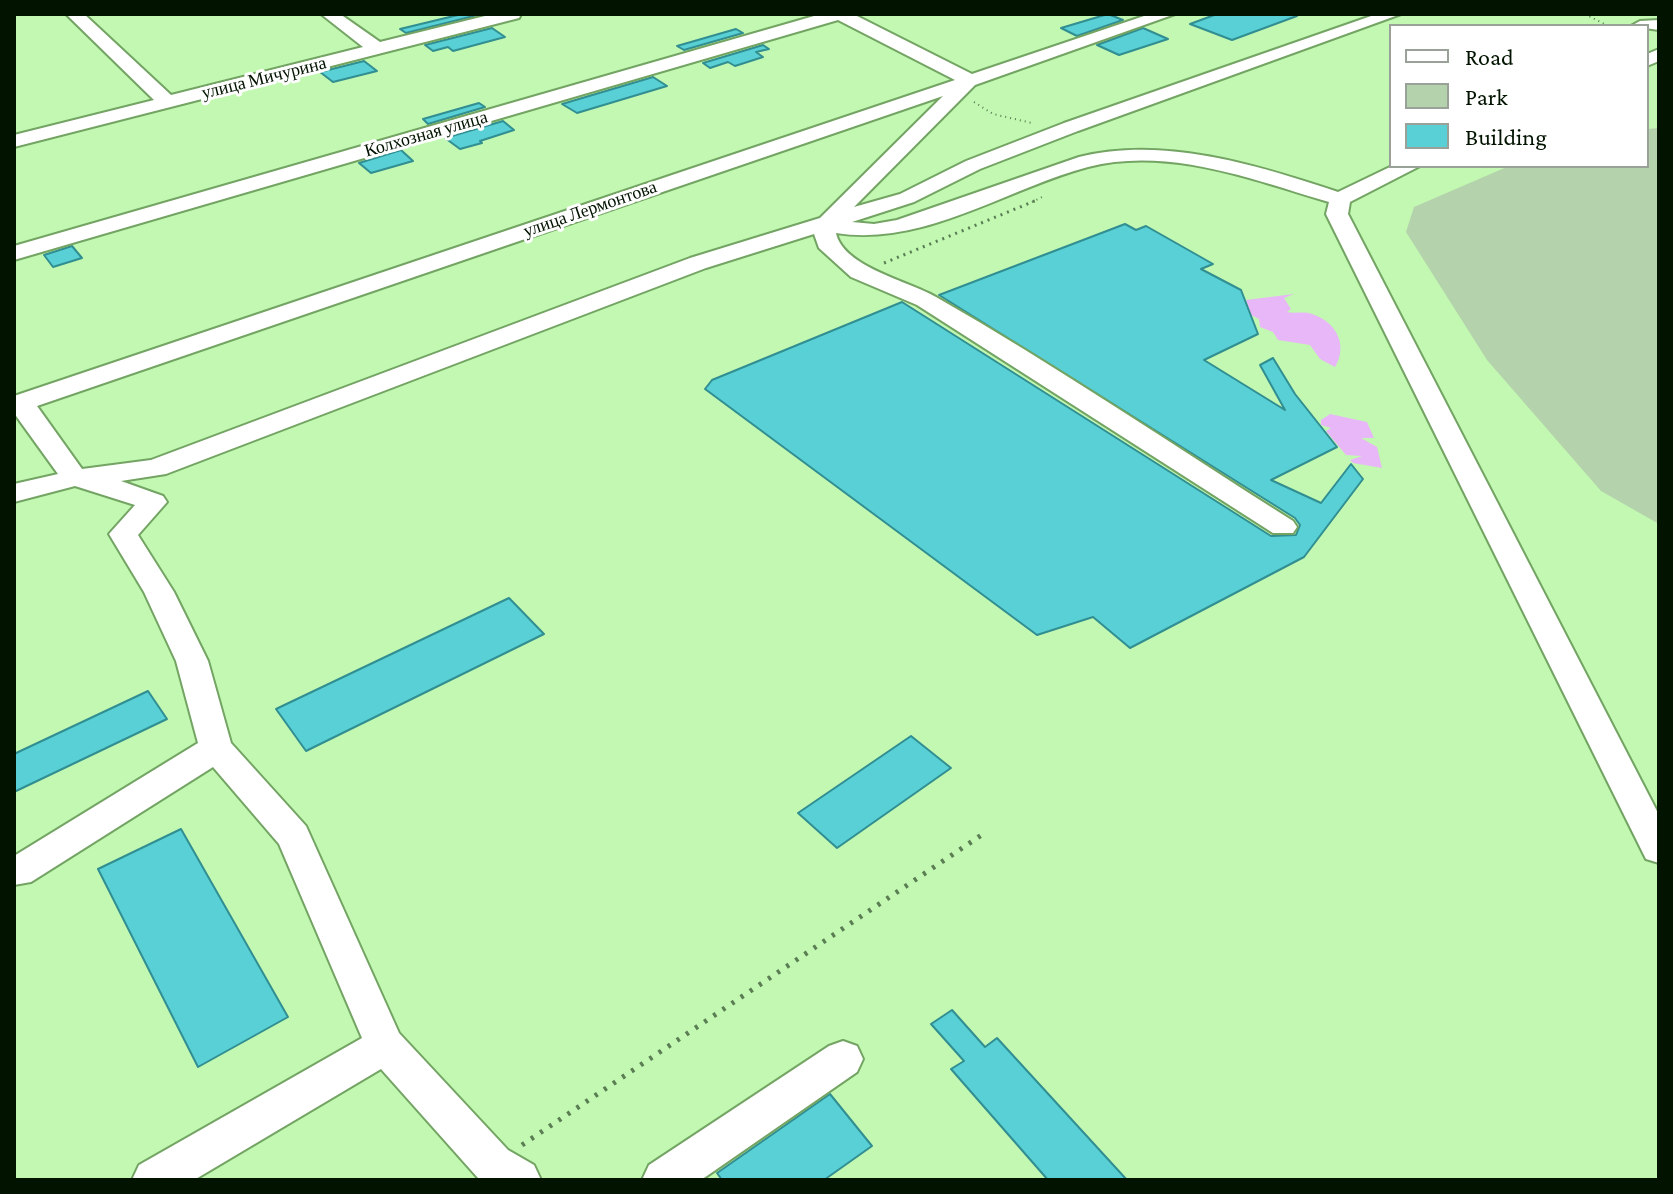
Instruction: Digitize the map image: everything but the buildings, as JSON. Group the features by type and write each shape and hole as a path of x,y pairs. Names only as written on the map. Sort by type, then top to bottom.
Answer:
{"street":[{"path":"74,14 167,102"},
{"path":"329,14 378,49"},
{"name":"улица Мичурина","path":"14,141 513,14"},
{"path":"824,226 964,86 839,14"},
{"name":"Колхозная улица","path":"14,253 839,14"},
{"name":"улица Лермонтова","path":"18,404 964,86 1167,14"},
{"path":"14,493 75,478 156,468 698,263 907,198 973,165 1071,127 1393,14"},
{"path":"824,226 874,231 902,226 1086,161 1111,157 1216,165 1267,174 1328,196 1405,168"},
{"path":"1328,196 1338,176 1389,158"},
{"path":"1328,196 1659,849"},
{"path":"824,226 827,243 859,272 925,300 1283,527"},
{"path":"18,404 75,478 105,484 153,502 123,534 159,592 192,661 216,748 293,836 385,1045 506,1172"},
{"path":"18,872 216,748"},
{"path":"154,1180 385,1045"},
{"path":"664,1180 843,1059"}],"path":[{"path":"1585,14 1604,24"},
{"path":"964,86 993,114 1071,127"},
{"path":"859,272 984,224 1051,192"},
{"path":"506,1172 986,832"}],"green space":[{"path":"1659,128 1659,524 1601,491 1487,360 1406,232 1414,207 1504,168 1649,168 1649,129"}],"shaded area":[{"path":"1294,294 1284,298 1291,309 1287,312 1309,313 1321,318 1338,336 1340,351 1335,367 1320,359 1310,345 1278,340 1273,332 1260,327 1259,319 1251,315 1246,300"},
{"path":"1330,414 1367,422 1374,438 1361,438 1377,447 1382,468 1350,460 1362,456 1346,455 1326,431 1331,428 1321,425 1321,420"}]}
